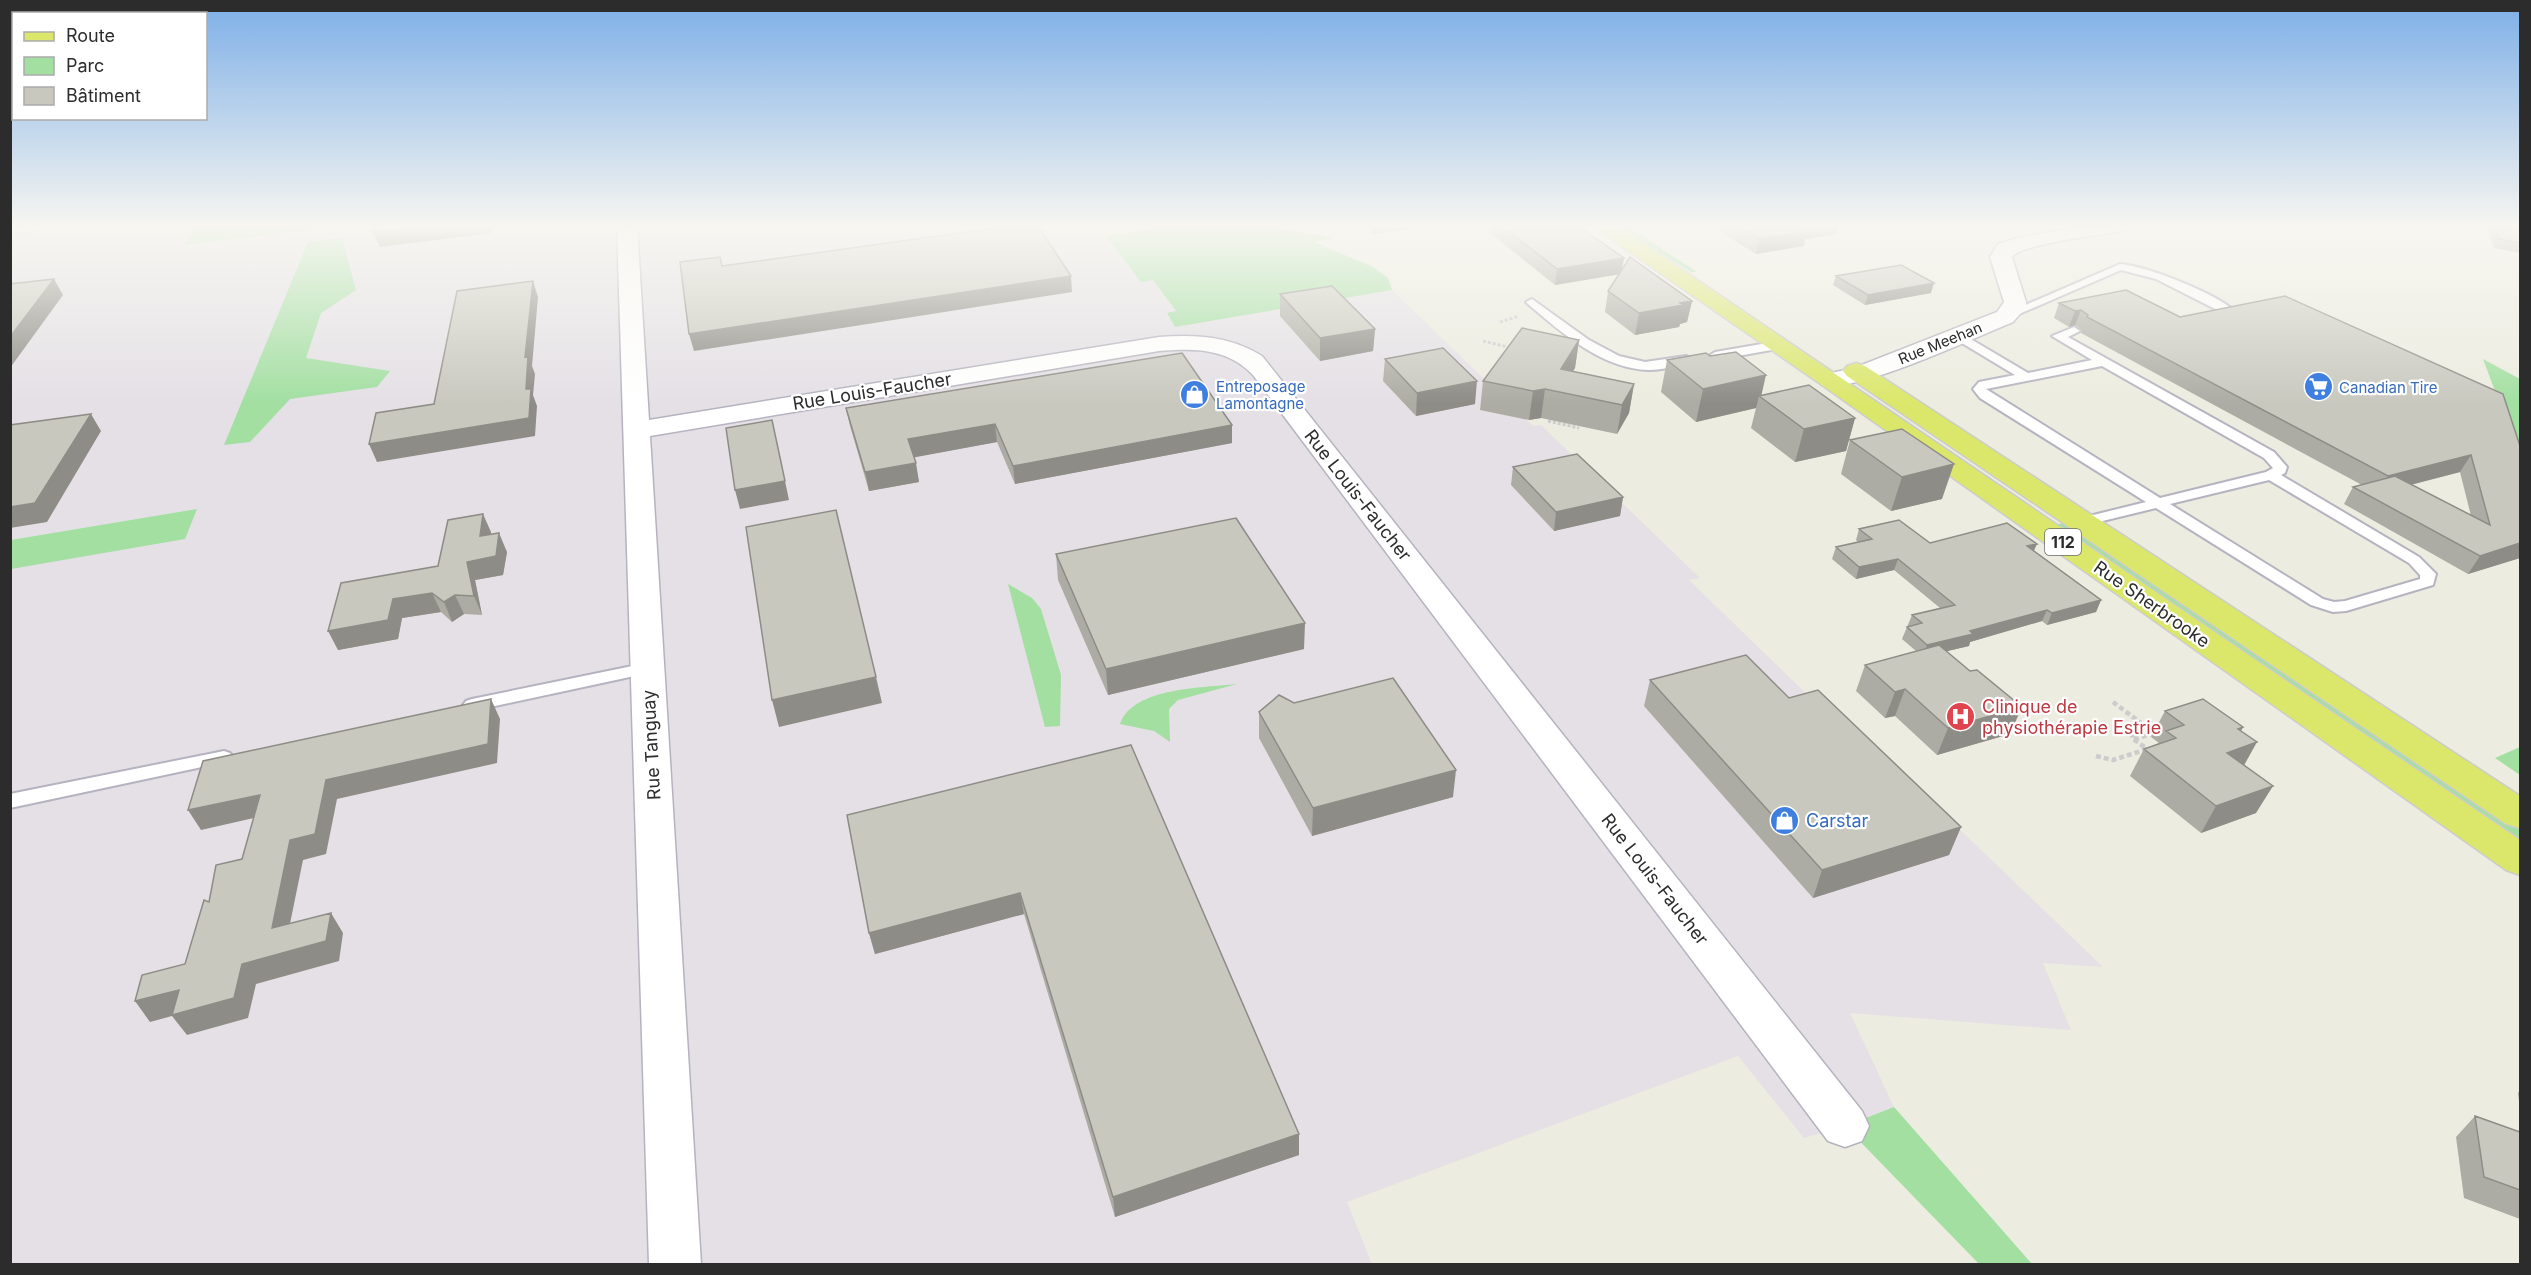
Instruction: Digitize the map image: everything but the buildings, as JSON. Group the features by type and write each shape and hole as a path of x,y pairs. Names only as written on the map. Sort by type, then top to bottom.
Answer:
{"main road":[{"name":"Rue Sherbrooke","path":"1692,286 2520,860"},
{"name":"Rue Sherbrooke","path":"1728,286 2520,814"}],"street":[{"name":"Rue Tanguay","path":"630,286 675,1264"},
{"name":"Rue Meehan","path":"1831,380 1861,374 1958,337 2005,316 2014,307 2015,302 2010,286"},
{"name":"Rue Louis-Faucher","path":"636,430 1159,344 1204,344 1231,350 1247,357 1258,366 1286,401 1845,1126"}],"lane":[{"path":"2005,316 2077,286"},
{"path":"2175,286 2231,313"},
{"path":"1532,302 1573,336 1620,361 1646,366 1779,345"},
{"path":"2074,331 2058,336 2275,459 2279,463 2280,470 2271,475 2082,522"},
{"path":"1958,337 2027,376"},
{"path":"2103,362 1983,385 1979,389 1985,395 2157,503 2310,598 2325,605 2346,606 2427,582 2428,574 2414,560 2271,475"},
{"path":"451,709 647,668"},
{"path":"10,801 242,753"}],"path":[{"path":"1483,341 1515,348"},
{"path":"1552,414 1548,421 1579,428"},
{"path":"2113,702 2145,726 2132,730 2132,738 2156,756"},
{"path":"2134,739 2167,729"},
{"path":"2096,756 2114,760 2147,749"}],"shaded area":[{"path":"10,286 1157,286 1176,312 1167,314 1175,327 1392,290 1533,426 1541,425 1700,578 1689,580 1818,705 1828,703 2103,967 2043,963 2071,1030 1850,1013 1894,1107 1845,1126 1804,1138 1738,1056 1347,1202 1372,1264 11,1264"}],"green space":[{"path":"290,286 355,286 356,290 321,313 306,358 390,371 377,387 290,399 250,442 224,445"},
{"path":"1157,286 1390,286 1392,290 1175,327 1167,313 1176,311"},
{"path":"2483,359 2520,379 2520,458"},
{"path":"197,509 185,539 11,569 11,540"},
{"path":"2063,523 2139,570 2520,829 2520,845 2055,525"},
{"path":"1008,584 1032,598 1041,609 1061,675 1060,726 1045,727"},
{"path":"1237,684 1178,700 1169,709 1170,742 1154,731 1120,724 1127,712 1154,696 1188,689"},
{"path":"2520,747 2520,775 2495,758"},
{"path":"1894,1107 2032,1264 1979,1264 1845,1126"}],"place":[{"name":"Canadian Tire","path":"2318,387"},
{"name":"Entreposage Lamontagne","path":"1195,395"},
{"name":"Clinique de physiothérapie Estrie","path":"1961,716"},
{"name":"Carstar","path":"1785,820"}]}
